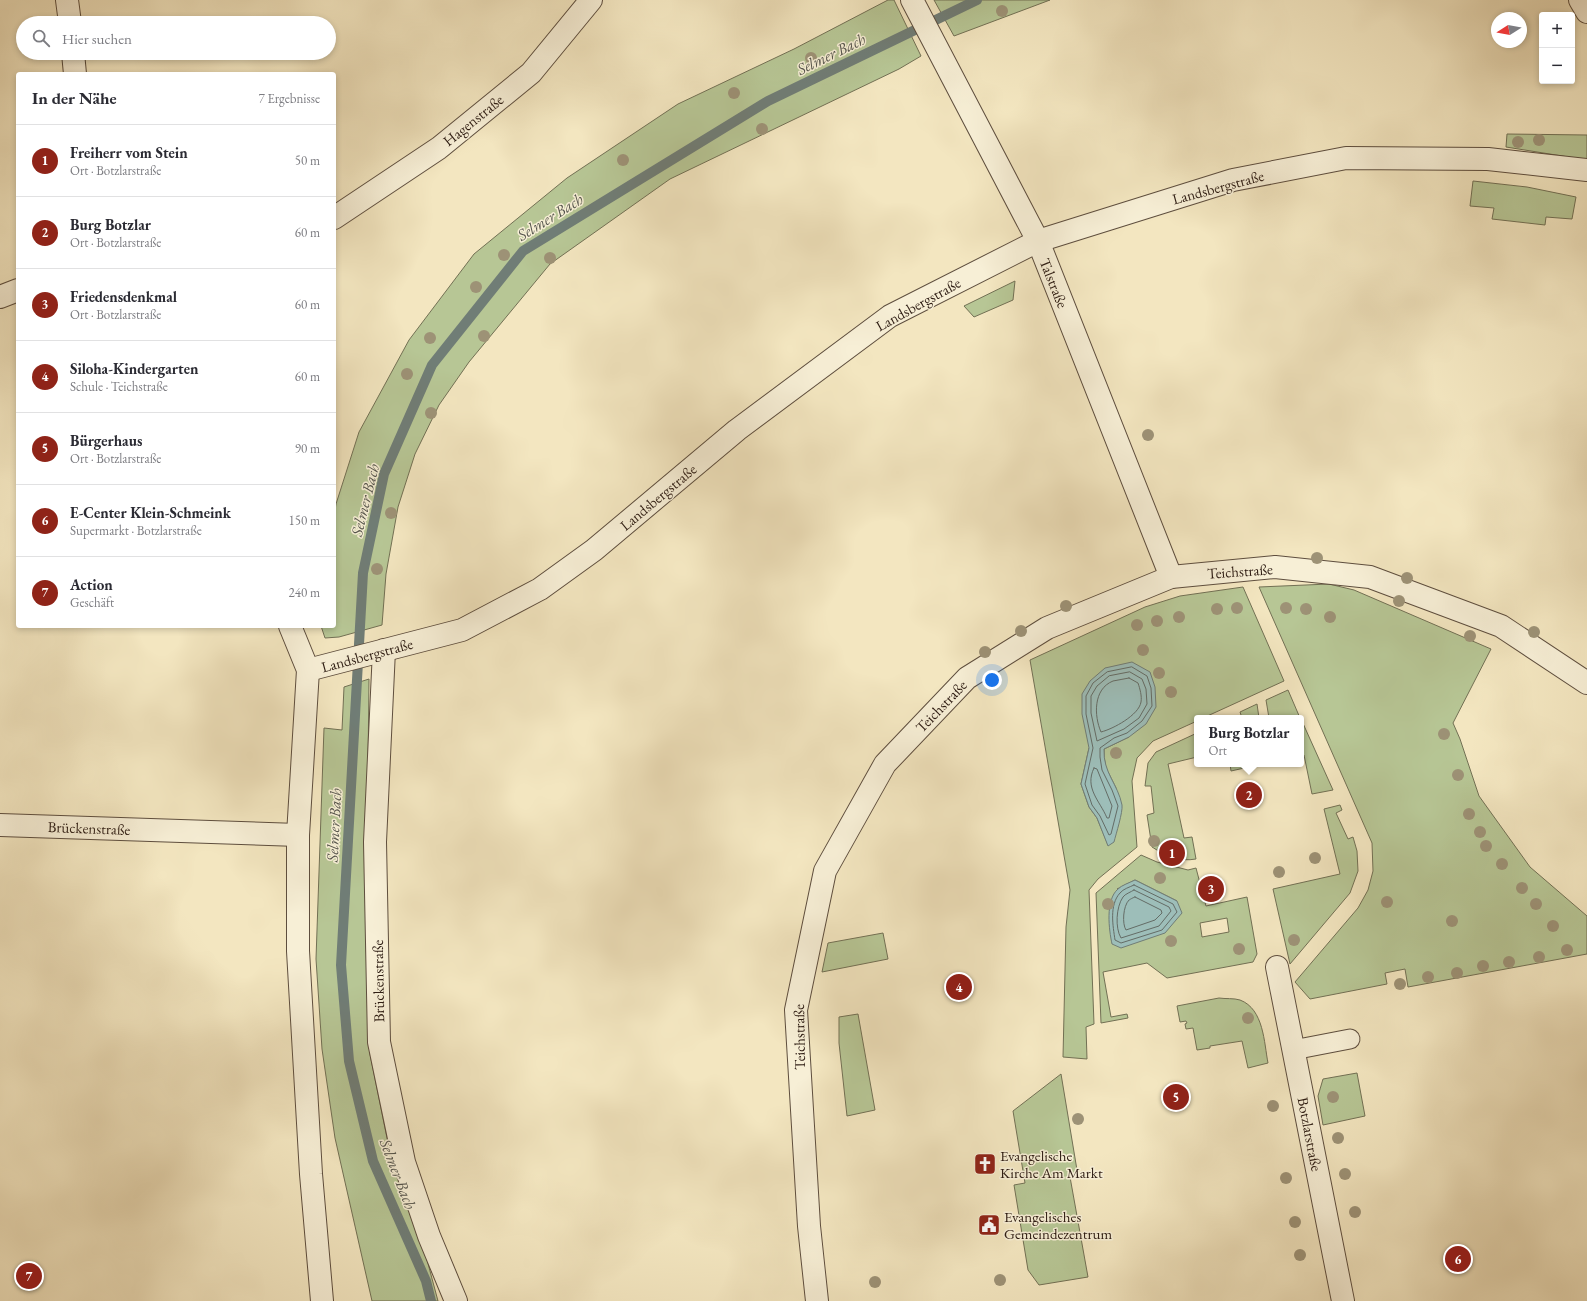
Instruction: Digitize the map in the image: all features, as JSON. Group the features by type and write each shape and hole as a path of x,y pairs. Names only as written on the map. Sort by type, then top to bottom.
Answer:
{"street":[{"path":"67,0 69,16"},
{"name":"Hagenstraße","path":"336,217 439,148 530,73 591,0"},
{"name":"Talstraße","path":"912,0 1038,241 1171,577"},
{"path":"1580,0 1587,12"},
{"path":"74,60 75,72"},
{"name":"Landsbergstraße","path":"308,670 330,666 462,630 540,589 594,550 737,430 890,316 1038,241 1232,180 1346,158 1488,159 1587,170"},
{"path":"0,297 16,291"},
{"name":"Teichstraße","path":"817,1301 808,1218 796,1010 825,871 885,764 967,678 1047,628 1171,577 1275,568 1370,577 1501,626 1587,683"},
{"path":"291,628 308,670 298,835 298,950 311,1174 322,1301"},
{"name":"Brückenstraße","path":"376,653 375,842 379,1042 404,1162 429,1236 456,1301"},
{"name":"Brückenstraße","path":"0,825 298,835"},
{"name":"Botzlarstraße","path":"1277,967 1343,1301"}],"lane":[{"path":"1293,1050 1350,1039"}],"green space":[{"path":"888,0 894,0 921,56 899,69 670,179 550,264 469,362 439,405 415,454 398,507 386,574 382,625 339,637 325,638 322,628 336,628 336,504 359,432 409,340 474,254 567,178 678,104 794,49"},
{"path":"934,0 1050,0 954,36"},
{"path":"1507,134 1587,135 1587,160 1506,147"},
{"path":"1473,181 1527,187 1576,197 1572,219 1546,217 1545,225 1492,219 1494,208 1470,206"},
{"path":"1015,281 1013,300 974,317 964,306"},
{"path":"1329,584 1354,590 1491,649 1453,723 1460,739 1479,796 1530,867 1587,916 1587,954 1408,987 1405,969 1385,973 1387,984 1310,999 1295,982 1358,908 1368,890 1373,871 1372,843 1259,587"},
{"path":"1243,587 1284,681 1210,715 1194,715 1194,722 1153,741 1137,758 1132,781 1137,847 1098,879 1089,890 1094,1024 1086,1027 1087,1059 1063,1057 1066,927 1070,890 1030,660 1145,607 1180,596","holes":["1129,737 1104,749 1106,768 1116,788 1108,845 1097,818 1089,807 1081,784 1089,748"]},
{"path":"369,679 366,941 370,1054 388,1143 422,1241 438,1301 372,1301 335,1138 322,1049 316,959 324,728 342,730 344,687"},
{"path":"1288,690 1299,715 1268,715 1266,700"},
{"path":"1257,704 1259,715 1241,715 1240,712"},
{"path":"1304,726 1333,790 1312,794 1304,755"},
{"path":"1194,734 1194,758 1168,764 1184,838 1192,837 1196,859 1184,860 1168,856 1152,847 1147,815 1154,813 1151,786 1145,786 1148,763 1156,752"},
{"path":"1230,767 1249,767 1231,771"},
{"path":"1340,805 1342,810 1336,813 1348,839 1353,837 1357,851 1358,871 1350,893 1290,964 1273,889 1340,874 1324,809"},
{"path":"1141,855 1157,862 1188,870 1196,868 1206,906 1247,897 1257,954 1253,962 1167,978 1147,963 1103,972 1111,1017 1127,1014 1128,1018 1101,1023 1096,893","holes":["1135,880 1177,901 1117,889","1227,918 1229,932 1202,937 1200,923"]},
{"path":"883,933 888,959 822,972 828,943"},
{"path":"1219,998 1240,1000 1248,1004 1254,1011 1262,1027 1268,1063 1248,1068 1242,1041 1210,1046 1210,1048 1197,1050 1193,1028 1186,1029 1186,1021 1180,1022 1177,1006"},
{"path":"858,1014 875,1110 847,1116 839,1043 839,1017"},
{"path":"1357,1073 1365,1116 1323,1125 1318,1096 1323,1079"},
{"path":"1061,1074 1078,1176 1070,1177 1088,1277 1039,1285 1028,1270 1014,1185 1025,1183 1013,1111"}],"water":[{"path":"1132,662 1150,672 1155,687 1156,707 1146,724 1129,737 1104,749 1104,757 1108,772 1122,805 1114,842 1108,846 1097,818 1089,807 1081,784 1089,748 1082,714 1082,694 1090,681 1105,668"},
{"path":"1135,880 1177,901 1182,913 1165,933 1121,948 1112,944 1109,923 1111,900 1118,889"}],"waterway":[{"name":"Selmer Bach","path":"431,1301 426,1281 373,1161 349,1061 341,965 363,573 384,474 432,365 523,251 768,101 977,0"}],"place":[{"name":"Burg Botzlar","path":"1249,795"},
{"name":"Freiherr vom Stein","path":"1172,853"},
{"name":"Friedensdenkmal","path":"1211,889"},
{"name":"Siloha-Kindergarten","path":"959,987"},
{"name":"Bürgerhaus","path":"1176,1097"},
{"name":"Evangelische Kirche Am Markt","path":"985,1164"},
{"name":"Evangelisches Gemeindezentrum","path":"989,1225"},
{"name":"E-Center Klein-Schmeink","path":"1458,1259"},
{"name":"Action","path":"29,1276"}]}
